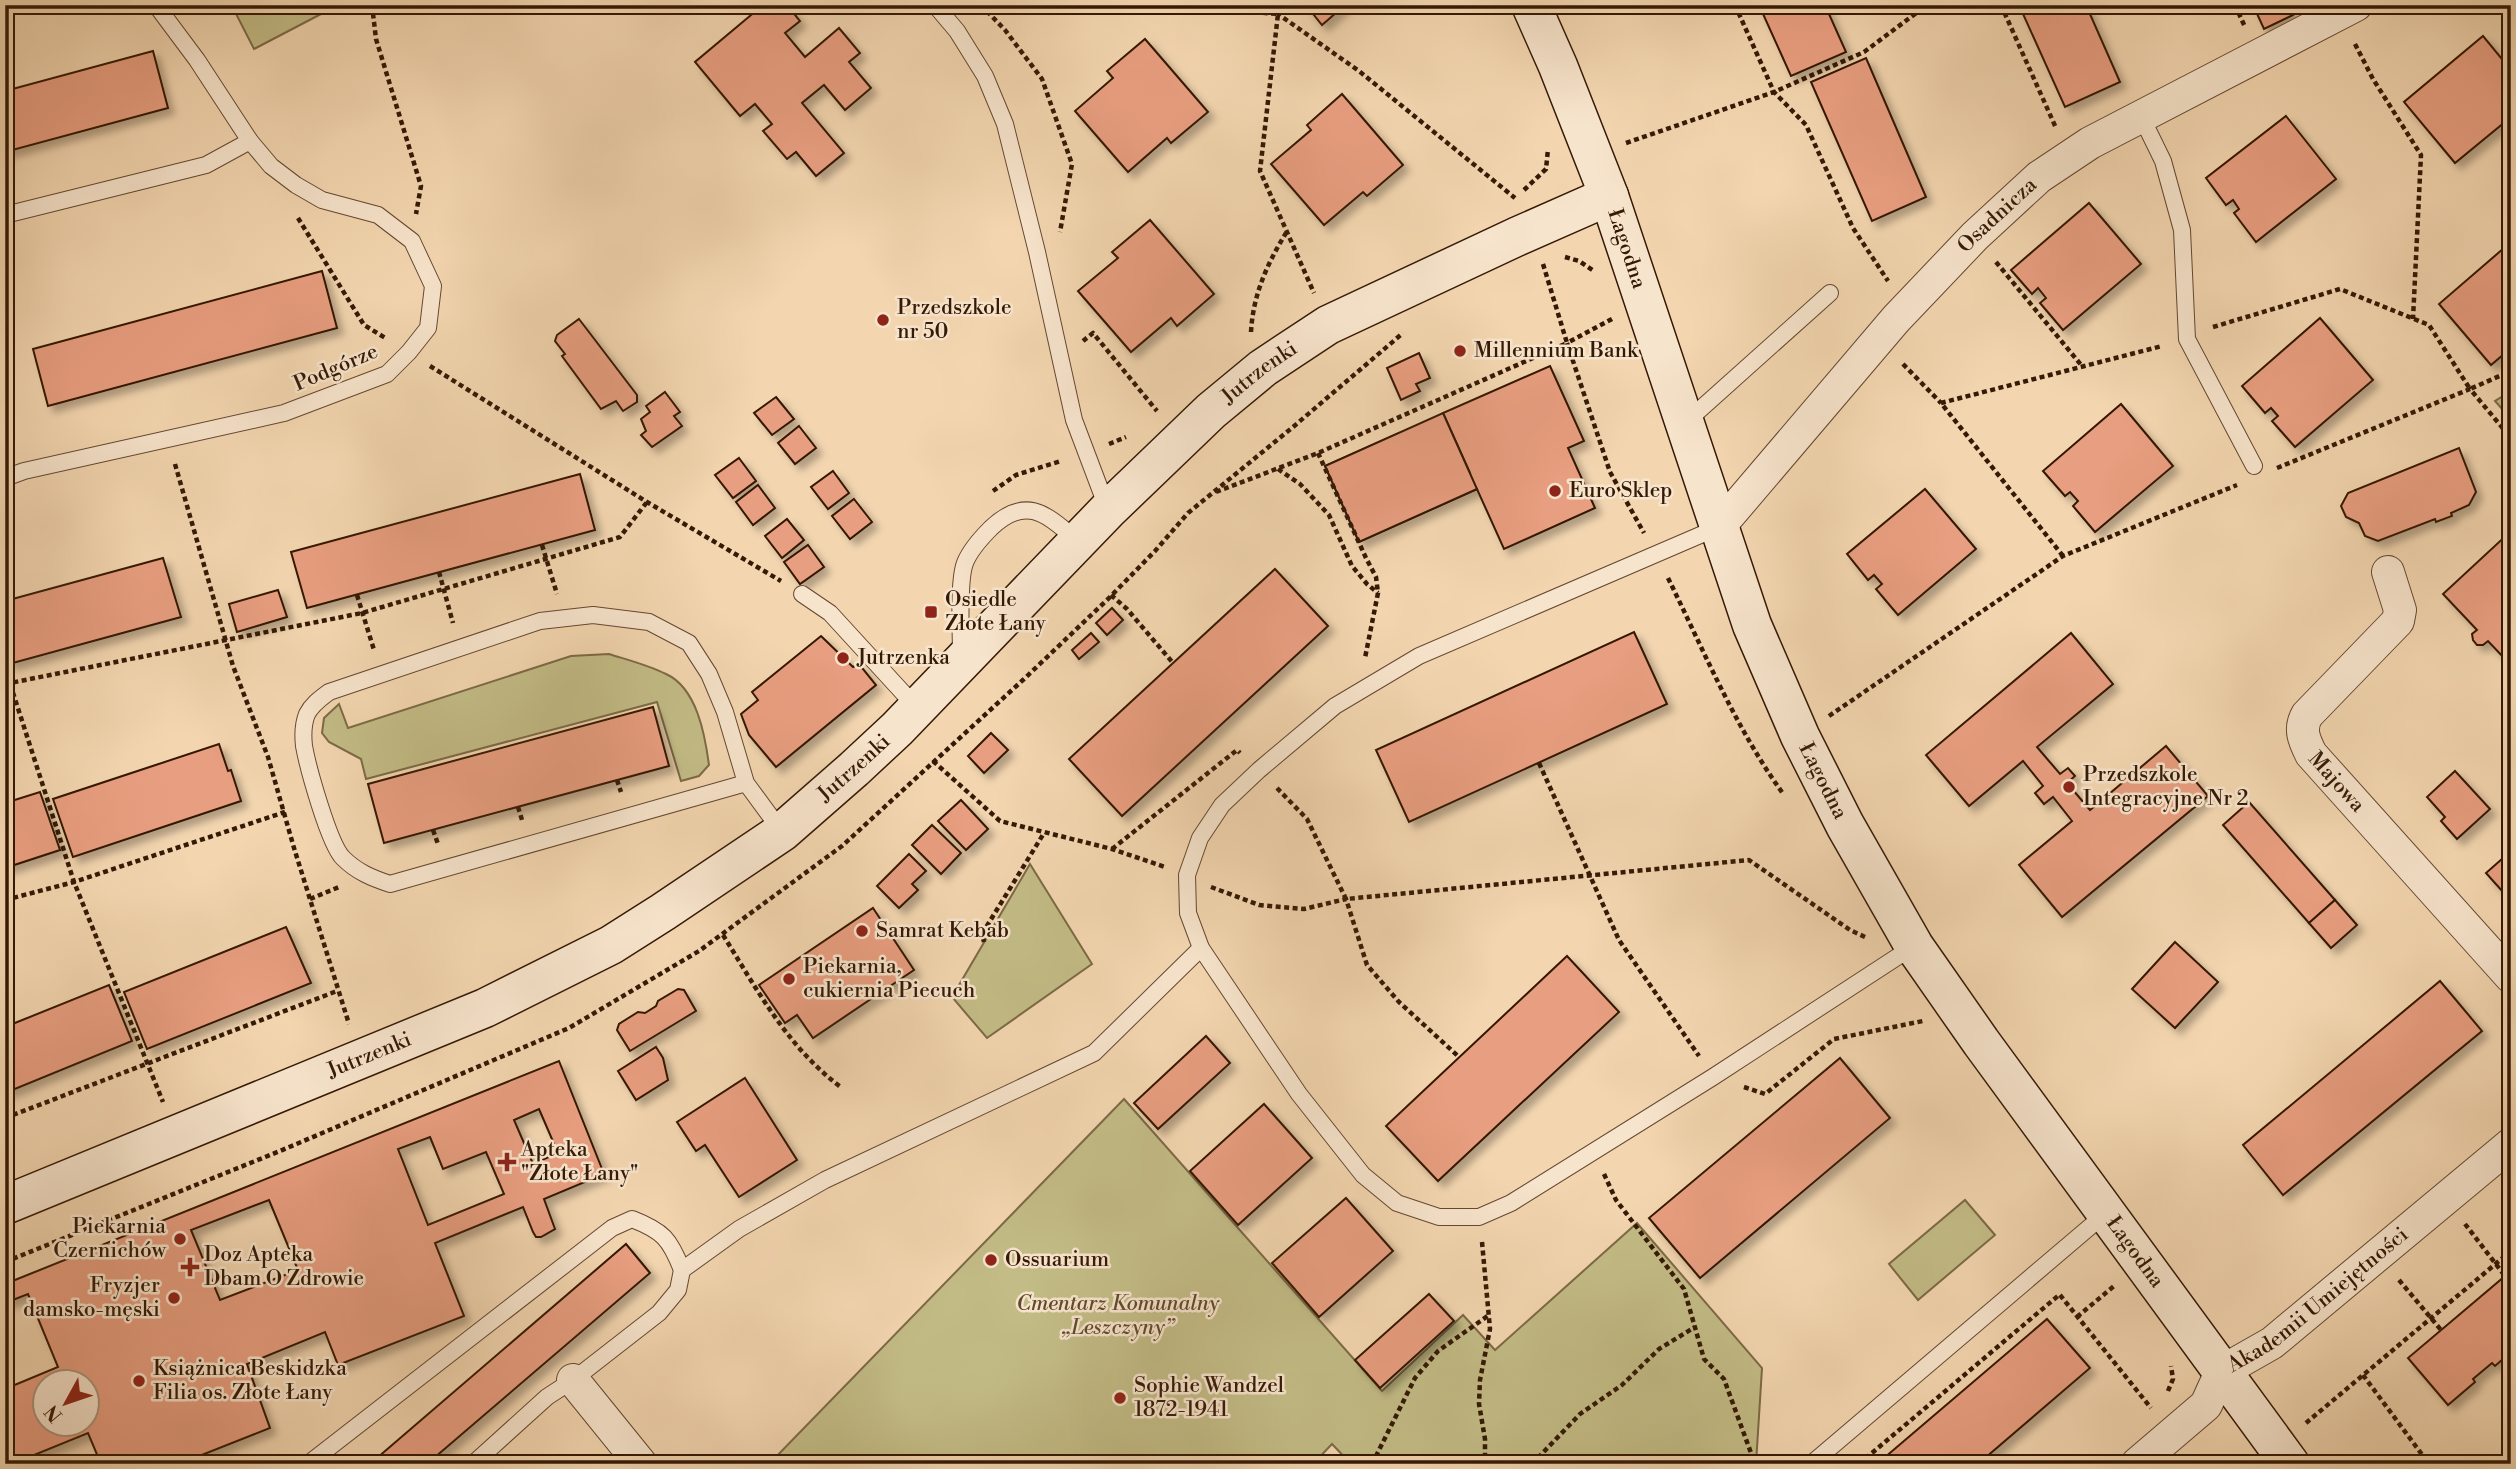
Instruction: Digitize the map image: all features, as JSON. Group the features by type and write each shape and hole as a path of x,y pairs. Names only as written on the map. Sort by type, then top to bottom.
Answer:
{"street":[{"name":"Łagodna","path":"1531,5 1609,196 1752,625 1794,724 1858,849 1914,946 1981,1042 2290,1464"},
{"name":"Osadnicza","path":"1719,527 1878,338 1975,236 2039,177 2090,143 2347,10"},
{"name":"Jutrzenki","path":"5,1205 421,1035 556,974 611,945 782,832 853,769 917,708 1108,510 1252,376 1328,325 1609,196"},
{"name":"Majowa","path":"2388,572 2400,610 2398,621 2307,715 2302,724 2304,739 2311,754 2511,977"},
{"name":"Akademii Umiejętności","path":"2137,1464 2206,1405 2221,1372 2272,1343 2511,1144"},
{"path":"573,1380 640,1464"}],"lane":[{"name":"Podgórze","path":"5,478 24,471 284,413 387,374 428,328 433,286 412,241 378,215 322,200 296,186 271,166 250,141 197,60 156,5"},
{"path":"935,5 957,31 985,76 1005,124 1037,252 1074,420 1108,510"},
{"path":"2141,116 2163,161 2182,230 2187,339 2260,469"},
{"path":"5,215 206,165 250,141"},
{"path":"1686,422 1830,293"},
{"path":"961,663 965,563 983,536 1006,514 1026,510 1048,515 1078,541"},
{"path":"1719,527 1657,556 1419,656 1335,706 1222,805 1200,838 1187,875 1188,913 1201,948 1299,1094 1363,1175 1397,1203 1438,1217 1479,1217 1511,1203 1713,1077 1914,946"},
{"path":"802,594 830,613 917,708"},
{"path":"746,783 390,884 366,876 342,857 330,839 304,747 303,731 307,715 316,701 330,692 540,621 593,614 649,622 689,643 709,674 746,783 782,832"},
{"path":"682,1270 739,1229 825,1180 1094,1053 1201,948"},
{"path":"1811,1464 2105,1214"},
{"path":"308,1464 612,1228 632,1219 666,1237 682,1270 678,1290 659,1313 573,1380 547,1396 473,1464"}],"path":[{"path":"372,5 376,39 421,186 412,241"},
{"path":"1161,5 1278,14"},
{"path":"1273,5 1278,14 1359,71 1516,198"},
{"path":"1735,5 1774,92 1806,125 1853,228 1906,308"},
{"path":"1622,144 1774,92 1864,52 1927,5"},
{"path":"2001,5 2069,157"},
{"path":"2347,10 2374,79 2421,155 2413,319"},
{"path":"1278,14 1260,172 1328,325"},
{"path":"296,186 289,204 364,325 647,502 802,594"},
{"path":"1250,336 1252,313 1262,278 1286,233"},
{"path":"1975,236 2082,366"},
{"path":"1541,256 1610,472 1638,523"},
{"path":"1211,494 1318,453 1567,342 1616,317"},
{"path":"1075,348 1093,332 1158,411"},
{"path":"1878,338 1941,403"},
{"path":"2260,469 2470,389 2511,438"},
{"path":"1318,453 1376,577 1378,593 1366,657 1356,665"},
{"path":"1277,468 1300,484 1329,516 1352,566 1378,593"},
{"path":"1829,716 2063,556 2241,483"},
{"path":"182,489 226,640 285,812 337,991 350,1026"},
{"path":"7,683 362,613 620,537 647,502"},
{"path":"542,545 564,618"},
{"path":"1657,556 1730,706 1763,765 1786,796"},
{"path":"439,572 461,648"},
{"path":"357,595 382,674"},
{"path":"1111,595 1174,663"},
{"path":"5,668 7,683 19,707 74,882 164,1102 151,1108"},
{"path":"1112,849 1237,750 1307,819 1346,899 1367,965 1399,1002 1459,1058"},
{"path":"933,761 1000,821 1112,849 1187,875 1215,889 1259,905 1304,909 1346,899 1749,860 1850,930 1867,938 1860,925"},
{"path":"1539,763 1619,940 1713,1077 1765,1094 1834,1039 1926,1021"},
{"path":"5,900 74,882 285,812"},
{"path":"984,942 982,934 1044,833"},
{"path":"723,935 782,1028 817,1070 842,1088"},
{"path":"5,1118 337,991"},
{"path":"1616,1200 1684,1289 1704,1359 1724,1379 1755,1464"},
{"path":"2459,1216 2505,1276"},
{"path":"1479,1217 1489,1315 1479,1404 1485,1439 1485,1464"},
{"path":"2302,1426 2511,1251"},
{"path":"2039,1270 2154,1411 2160,1405"},
{"path":"2392,1271 2441,1330"},
{"path":"2077,1317 2118,1283"},
{"path":"1859,1464 2059,1295"},
{"path":"1372,1464 1415,1378 1438,1351 1489,1315"},
{"path":"1532,1464 1580,1414 1622,1385 1660,1349 1695,1327"},
{"path":"2165,1399 2173,1379 2171,1366"},
{"path":"2363,1375 2429,1464"}],"green space":[{"path":"319,5 323,13 254,49 232,6"},
{"path":"2511,391 2511,419 2495,401"},
{"path":"609,654 666,674 685,690 698,714 709,765 699,776 681,781 657,702 366,779 361,759 329,742 322,733 324,718 339,704 348,728 571,656"},
{"path":"1030,864 1092,964 987,1038 952,997"},
{"name":"Cmentarz Komunalny „Leszczyny”","path":"1124,1099 1382,1391 1463,1315 1495,1350 1637,1223 1762,1368 1756,1464 1351,1464 1332,1444 1313,1464 769,1464"},
{"path":"1965,1200 1995,1235 1918,1300 1889,1264"}],"building":[{"path":"763,5 787,5 800,21 785,33 805,57 839,28 860,53 849,62 871,88 845,110 824,85 802,103 844,153 816,176 796,152 787,159 763,131 772,124 755,104 740,116 695,62"},
{"path":"1306,5 1345,5 1322,25"},
{"path":"1759,5 1825,5 1846,52 1791,76"},
{"path":"2019,5 2086,5 2120,82 2065,107"},
{"path":"2253,5 2288,5 2293,15 2264,29"},
{"path":"2483,36 2511,70 2511,117 2455,163 2404,102"},
{"path":"1145,39 1208,112 1171,143 1167,138 1128,172 1075,111 1113,78 1107,71"},
{"path":"153,51 168,108 5,152 5,91"},
{"path":"1866,58 1926,197 1872,221 1811,82"},
{"path":"1342,94 1403,165 1367,196 1363,192 1324,225 1271,164 1311,130 1307,125"},
{"path":"2286,116 2336,179 2256,242 2234,213 2239,209 2233,200 2226,205 2206,178"},
{"path":"2089,203 2141,264 2063,330 2040,303 2046,298 2038,288 2032,294 2011,270"},
{"path":"1150,220 1214,294 1177,326 1171,318 1131,352 1078,291 1118,258 1112,252"},
{"path":"2511,242 2511,348 2491,365 2439,304"},
{"path":"322,271 337,328 48,406 33,349"},
{"path":"2320,318 2373,380 2295,447 2272,421 2278,416 2271,408 2265,413 2242,386"},
{"path":"579,319 637,395 637,402 623,411 616,401 601,409 562,356 565,354 555,341 557,335"},
{"path":"1419,353 1430,378 1416,384 1420,391 1401,400 1387,368"},
{"path":"1550,366 1584,441 1568,448 1595,508 1504,549 1477,489 1359,542 1325,466 1399,433 1427,491 1470,473 1443,413"},
{"path":"665,392 680,412 674,416 682,426 652,447 641,435 646,431 641,419 650,412 646,406"},
{"path":"776,397 794,419 772,435 754,413"},
{"path":"2121,404 2173,466 2095,532 2073,506 2078,501 2070,492 2065,496 2043,471"},
{"path":"1443,413 1477,489 1359,542 1325,466"},
{"path":"799,426 816,448 795,464 778,443"},
{"path":"2459,448 2476,492 2469,505 2451,513 2452,516 2436,522 2435,519 2378,541 2365,536 2359,523 2346,517 2341,506 2348,493"},
{"path":"739,458 756,481 733,498 715,475"},
{"path":"833,471 849,493 828,509 811,487"},
{"path":"580,474 595,530 307,608 291,552"},
{"path":"758,485 775,508 753,525 736,502"},
{"path":"1925,489 1976,549 1898,615 1876,589 1882,584 1874,575 1868,580 1847,554"},
{"path":"854,499 872,522 850,539 832,516"},
{"path":"787,519 804,540 782,558 765,536"},
{"path":"2511,531 2511,655 2506,660 2488,641 2477,645 2472,634 2477,630 2443,594"},
{"path":"808,545 824,567 800,584 784,562"},
{"path":"163,558 181,617 9,664 5,650 5,601"},
{"path":"1275,569 1328,626 1122,816 1069,759"},
{"path":"278,590 287,617 237,632 229,604"},
{"path":"1112,608 1123,620 1107,635 1096,623"},
{"path":"1634,632 1667,704 1409,822 1376,750"},
{"path":"1091,633 1099,642 1079,659 1072,650"},
{"path":"2071,633 2113,684 2037,747 2060,774 2068,768 2075,776 2067,783 2090,810 2166,746 2208,796 2062,917 2019,865 2072,821 2053,797 2044,804 2035,793 2043,786 2023,761 1969,806 1926,755"},
{"path":"821,636 853,667 859,664 876,685 776,767 749,735 741,714 758,700 752,692"},
{"path":"653,707 669,766 384,843 368,784"},
{"path":"991,733 1008,750 984,773 968,756"},
{"path":"219,744 241,801 73,857 53,799"},
{"path":"2455,771 2490,809 2457,839 2441,821 2445,817 2427,797"},
{"path":"40,792 60,850 5,868 5,803"},
{"path":"961,800 988,829 966,850 938,821"},
{"path":"2249,802 2335,900 2309,923 2223,825"},
{"path":"932,825 961,853 941,874 912,845"},
{"path":"2511,851 2511,901 2486,873"},
{"path":"909,854 926,871 912,884 918,890 899,908 877,886"},
{"path":"2335,900 2357,925 2331,948 2309,923"},
{"path":"873,908 914,970 813,1038 797,1015 785,1023 759,985"},
{"path":"286,927 311,983 147,1049 124,992"},
{"path":"2175,942 2218,982 2175,1028 2132,989"},
{"path":"1567,956 1619,1012 1438,1181 1386,1126"},
{"path":"2440,981 2482,1031 2283,1195 2243,1145"},
{"path":"109,985 132,1041 5,1093 5,1027"},
{"path":"678,989 684,990 696,1011 630,1051 617,1030 619,1024 638,1012 645,1013"},
{"path":"1206,1036 1230,1063 1158,1129 1134,1103"},
{"path":"656,1047 663,1058 668,1080 636,1100 618,1071"},
{"path":"1840,1058 1890,1118 1700,1278 1649,1218"},
{"path":"559,1061 604,1174 544,1199 555,1229 541,1237 536,1237 533,1232 523,1207 435,1243 464,1316 338,1365 325,1332 247,1364 270,1428 179,1464 101,1464 90,1438 102,1438 102,1368 56,1368 58,1367 28,1294 5,1303 5,1284","holes":["539,1109 558,1153 533,1164 514,1120","430,1137 443,1169 486,1152 504,1194 428,1225 398,1149","269,1200 298,1270 220,1300 191,1230"]},
{"path":"745,1078 797,1160 739,1197 705,1145 696,1151 677,1122"},
{"path":"1264,1104 1312,1158 1238,1225 1190,1171"},
{"path":"1346,1198 1393,1251 1319,1317 1272,1263"},
{"path":"626,1244 650,1273 427,1464 370,1464"},
{"path":"2511,1271 2511,1352 2495,1366 2492,1363 2448,1405 2408,1358"},
{"path":"1429,1294 1454,1321 1380,1388 1355,1360"},
{"path":"2047,1319 2090,1368 1978,1464 1877,1464"},
{"path":"32,1378 32,1438 76,1438 12,1464 5,1464 5,1389"}],"place":[{"name":"Przedszkole nr 50","path":"883,320"},
{"name":"Millennium Bank","path":"1460,351"},
{"name":"Euro Sklep","path":"1555,491"},
{"name":"Osiedle Złote Łany","path":"931,612"},
{"name":"Jutrzenka","path":"843,658"},
{"name":"Przedszkole Integracyjne Nr 2","path":"2069,787"},
{"name":"Samrat Kebab","path":"862,931"},
{"name":"Piekarnia, cukiernia Piecuch","path":"789,979"},
{"name":"Apteka \"Złote Łany\"","path":"507,1162"},
{"name":"Piekarnia Czernichów","path":"180,1239"},
{"name":"Ossuarium","path":"991,1260"},
{"name":"Doz Apteka Dbam O Zdrowie","path":"190,1267"},
{"name":"Fryzjer damsko-męski","path":"174,1298"},
{"name":"Książnica Beskidzka Filia os. Złote Łany","path":"139,1381"},
{"name":"Sophie Wandzel 1872-1941","path":"1120,1398"}]}
